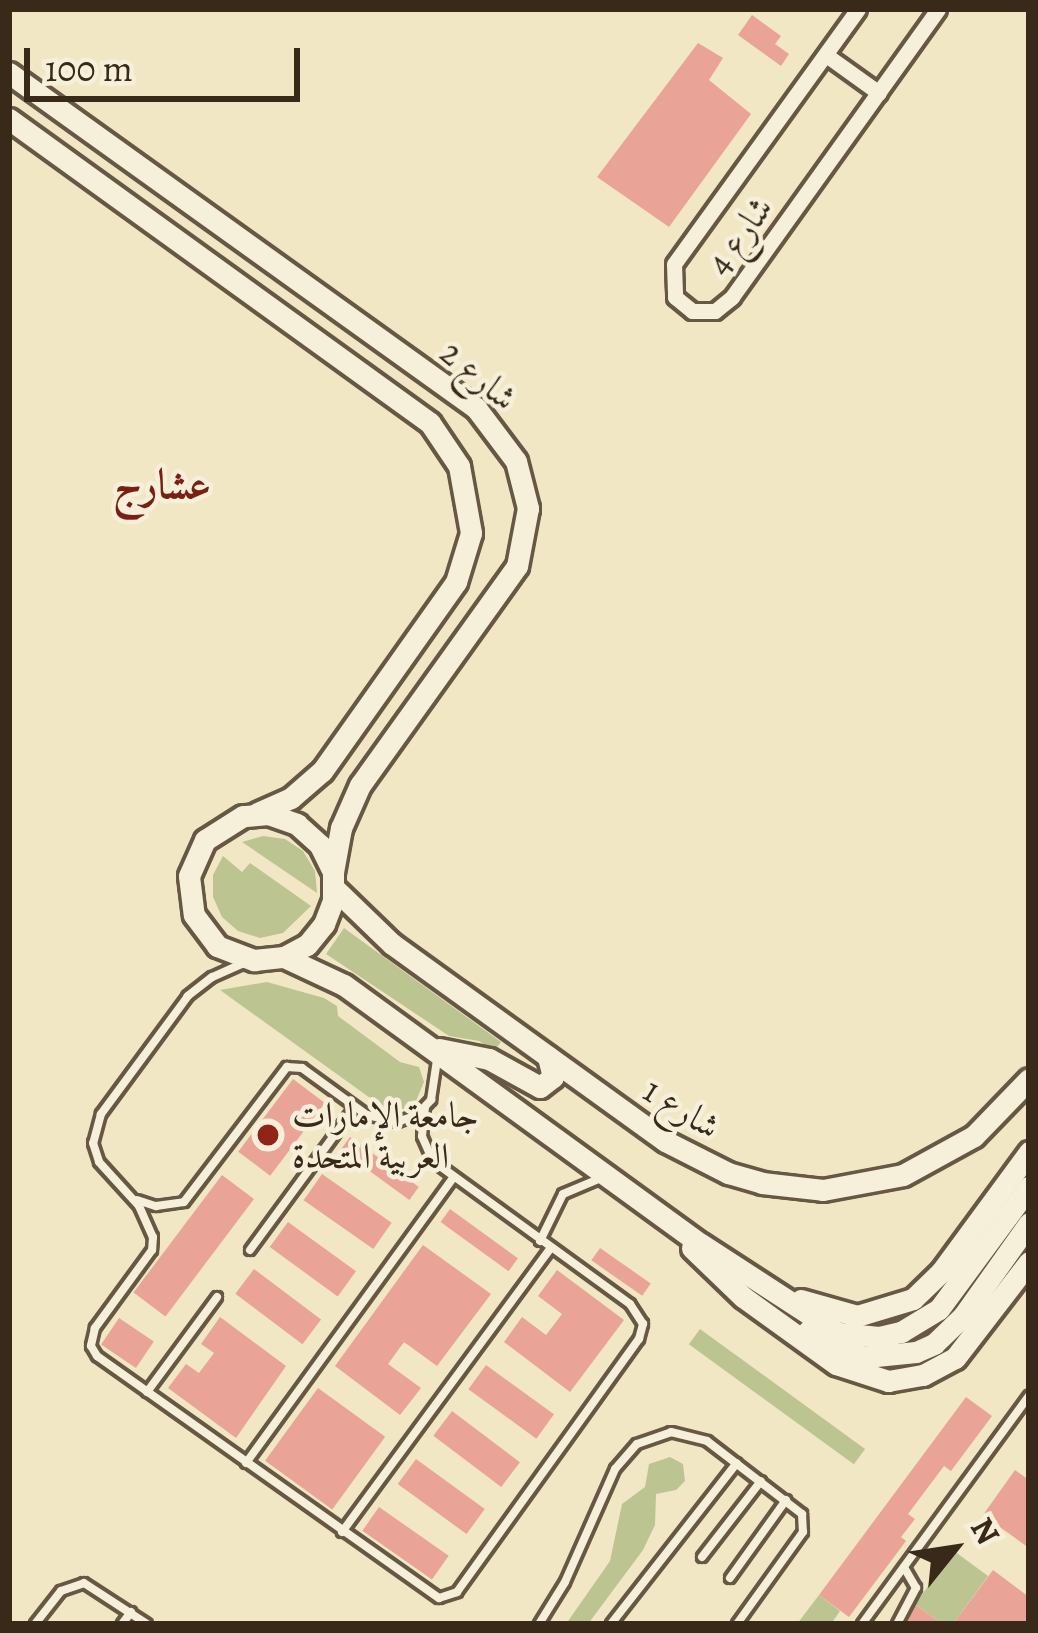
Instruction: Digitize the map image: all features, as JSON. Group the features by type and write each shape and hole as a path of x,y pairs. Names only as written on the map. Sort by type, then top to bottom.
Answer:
{"street":[{"name":"شارع 4","path":"858,9 674,264 671,286 683,305 703,313 724,305 938,9"},
{"path":"826,55 879,93"},
{"name":"شارع 2","path":"9,74 476,408 516,460 527,508 517,566 360,785 341,828 333,880"},
{"name":"شارع 2","path":"9,119 430,423 459,466 471,533 456,582 322,771 291,798 253,814"},
{"path":"253,814 298,824 320,844 333,880 330,913 316,935 284,957 254,960 229,953 208,937 194,915 188,889 192,863 205,841 223,825 253,814"},
{"name":"شارع 1","path":"333,880 392,944 696,1159 728,1173 796,1189 864,1185 928,1165 974,1136 1029,1079"},
{"path":"284,957 344,985 818,1325 879,1337 921,1323 939,1309 1029,1187"},
{"path":"432,1048 478,1054 540,1087 554,1077 548,1057"},
{"path":"653,1208 816,1309 857,1316 878,1313 928,1287 1029,1152"},
{"path":"653,1208 743,1297 836,1364 888,1381 923,1375 955,1358 1029,1262"},
{"path":"688,1244 824,1343 852,1354 881,1357 916,1352 950,1332 1029,1223"}],"lane":[{"path":"254,960 212,977 188,996 100,1114 95,1153 112,1182 131,1198 150,1226 152,1250 91,1340 97,1356 433,1597 457,1592 642,1332 636,1310 453,1178 426,1149 425,1108 440,1074 432,1048"},
{"path":"131,1198 156,1206 184,1202 287,1067 302,1068 355,1107 397,1122 425,1108"},
{"path":"250,1250 355,1107"},
{"path":"540,1240 563,1194 577,1184 611,1177"},
{"path":"246,1463 453,1178"},
{"path":"342,1532 551,1248"},
{"path":"147,1392 217,1297"},
{"path":"862,1624 1029,1396"},
{"path":"539,1624 565,1582 615,1469 637,1444 659,1433 684,1432 737,1463 802,1514 803,1532 737,1624"},
{"path":"611,1624 737,1463"},
{"path":"702,1557 761,1481"},
{"path":"730,1578 786,1500"},
{"path":"897,1624 916,1588 904,1567"},
{"path":"35,1624 61,1591 76,1584 92,1585 147,1624"},
{"path":"122,1624 131,1612"}],"green space":[{"path":"263,836 285,839 303,851 315,871 317,893 242,842"},
{"path":"223,856 242,872 250,863 311,906 283,933 260,938 238,931 222,917 213,897 213,875"},
{"path":"344,928 501,1042 494,1051 479,1041 449,1036 326,954"},
{"path":"267,982 324,998 337,1006 338,1016 400,1062 419,1067 424,1082 416,1101 405,1109 384,1108 220,990"},
{"path":"700,1329 865,1449 854,1464 689,1344"},
{"path":"670,1457 683,1464 685,1481 676,1490 656,1494 655,1525 643,1550 588,1624 566,1624 610,1561 622,1504 645,1487 649,1464"},
{"path":"954,1551 988,1576 953,1624 942,1624 915,1604"},
{"path":"819,1595 840,1611 831,1624 797,1624"}],"building":[{"path":"752,15 781,36 775,44 789,54 781,66 738,35"},
{"path":"698,43 723,58 709,80 751,114 669,227 597,177"},
{"path":"293,1079 325,1103 270,1176 238,1152"},
{"path":"350,1137 419,1187 409,1200 341,1150"},
{"path":"322,1174 392,1223 373,1249 304,1200"},
{"path":"222,1175 254,1199 165,1316 134,1292"},
{"path":"450,1209 518,1258 509,1271 441,1222"},
{"path":"288,1222 356,1271 338,1296 270,1247"},
{"path":"423,1245 491,1294 437,1366 404,1342 388,1364 421,1388 400,1415 335,1366"},
{"path":"600,1248 651,1284 642,1296 591,1260"},
{"path":"254,1269 321,1320 302,1344 235,1294"},
{"path":"557,1270 624,1320 570,1392 504,1342 522,1317 546,1335 562,1314 538,1296"},
{"path":"220,1317 286,1366 236,1438 168,1388 186,1364 199,1373 214,1353 201,1344"},
{"path":"119,1318 154,1341 136,1368 101,1345"},
{"path":"486,1365 554,1414 536,1439 468,1389"},
{"path":"318,1388 385,1437 332,1510 265,1461"},
{"path":"966,1397 992,1416 951,1471 944,1466 908,1514 915,1519 901,1537 906,1541 849,1617 819,1595"},
{"path":"452,1411 520,1462 501,1487 433,1436"},
{"path":"416,1459 485,1509 467,1534 398,1484"},
{"path":"1015,1470 1029,1480 1029,1548 983,1515"},
{"path":"379,1507 449,1556 432,1580 362,1531"},
{"path":"993,1570 1029,1597 1029,1624 953,1624"},
{"path":"916,1605 942,1624 906,1624"}],"place":[{"name":"جامعة الإمارات العربية المتحدة","path":"268,1135"}],"district":[{"name":"عشارج","path":"162,484"}]}
